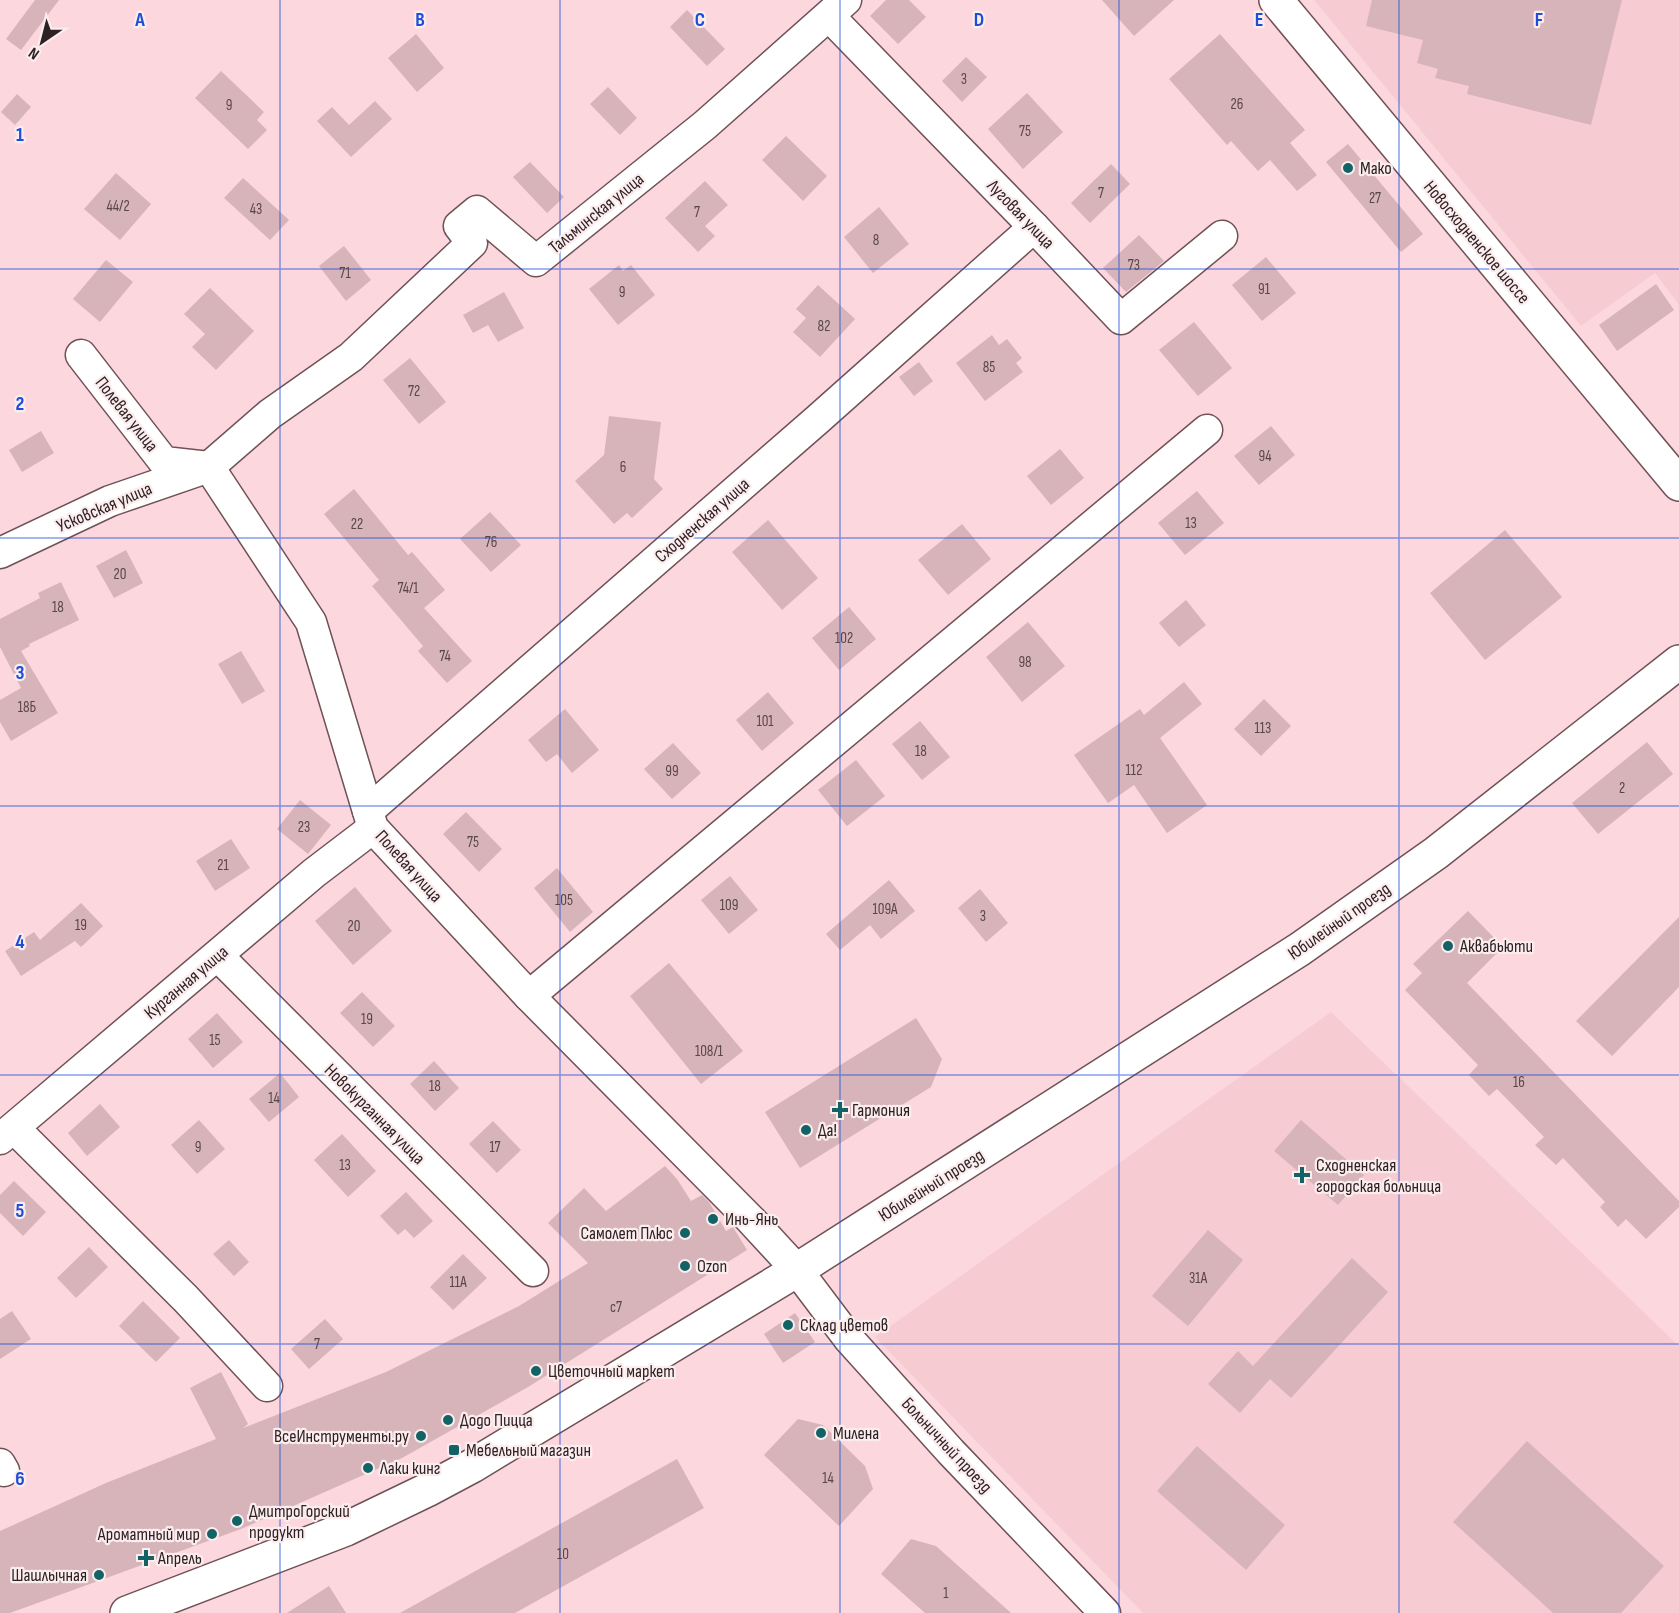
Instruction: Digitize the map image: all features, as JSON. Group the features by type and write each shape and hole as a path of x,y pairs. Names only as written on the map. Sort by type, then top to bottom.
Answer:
{"main road":[{"name":"Новосходненское шоссе","path":"1276,0 1679,484"},
{"name":"Юбилейный проезд","path":"127,1613 346,1529 427,1490 472,1466 797,1270 1300,949 1437,853 1679,662"}],"street":[{"name":"Луговая улица","path":"837,8 1120,319 1222,236"},
{"name":"Тальминская улица","path":"209,467 270,414 351,357 472,243 459,226 477,211 536,261 705,125 837,8"},
{"name":"Сходненская улица","path":"370,819 1034,227"},
{"name":"Полевая улица","path":"81,355 164,462 209,467 312,622 370,819 529,996 797,1270"},
{"path":"529,996 1207,430"},
{"name":"Усковская улица","path":"0,553 110,501 209,467"},
{"name":"Курганная улица","path":"7,1133 314,873 370,819"},
{"name":"Новокурганная улица","path":"218,956 533,1272"},
{"path":"7,1133 186,1299 267,1386"},
{"name":"Больничный проезд","path":"797,1270 865,1356 951,1452 1105,1613"}],"shaded area":[{"path":"1314,0 1679,0 1679,305 1655,273 1581,326"},
{"name":"Сходненская городская больница","path":"1331,1012 1679,1346 1679,1613 1143,1613 875,1337"}],"building":[{"path":"35,0 59,0 21,50 6,39"},
{"path":"886,0 909,0 926,17 898,44 870,16"},
{"path":"1102,0 1174,0 1134,36"},
{"path":"1372,0 1622,0 1591,125 1467,94 1469,86 1435,78 1438,69 1417,63 1423,40 1366,26"},
{"path":"687,10 725,49 707,66 670,27"},
{"path":"416,34 444,68 417,92 388,58"},
{"path":"1220,34 1305,130 1290,143 1317,175 1297,191 1270,160 1258,171 1231,141 1227,145 1169,79"},
{"path":"966,57 987,77 962,102 942,81"},
{"path":"221,71 264,112 257,120 267,130 248,149 195,98"},
{"path":"608,87 637,118 620,135 590,104"},
{"path":"1027,93 1063,132 1023,169 988,129"},
{"path":"17,94 31,107 15,125 1,112"},
{"path":"375,101 392,119 351,157 317,121 332,107 349,125"},
{"path":"786,136 827,176 803,201 762,160"},
{"path":"1348,144 1423,234 1401,252 1326,162"},
{"path":"530,162 564,197 547,213 513,177"},
{"path":"1111,164 1130,184 1090,223 1071,203"},
{"path":"116,173 151,204 120,240 84,209"},
{"path":"243,178 289,220 270,240 224,198"},
{"path":"705,181 728,205 705,226 715,236 698,252 665,218"},
{"path":"879,207 909,244 873,273 844,237"},
{"path":"1139,235 1164,261 1126,292 1103,268"},
{"path":"344,246 371,280 346,301 319,266"},
{"path":"1266,257 1296,293 1262,321 1232,285"},
{"path":"106,260 133,282 100,322 73,299"},
{"path":"619,265 623,271 631,265 655,295 618,325 589,289"},
{"path":"1656,284 1674,310 1617,351 1599,325"},
{"path":"818,285 855,319 820,357 793,332 806,318 796,309"},
{"path":"210,288 254,331 216,370 192,347 205,334 184,314"},
{"path":"504,292 524,328 498,342 488,325 473,333 463,315"},
{"path":"1194,322 1232,368 1198,396 1159,350"},
{"path":"992,335 999,345 1007,339 1022,358 1016,363 1023,372 985,401 956,363"},
{"path":"410,358 446,402 419,424 383,380"},
{"path":"919,362 933,381 914,396 899,377"},
{"path":"609,416 661,422 654,479 663,489 632,518 627,513 614,524 575,481 604,455"},
{"path":"1271,426 1295,455 1259,485 1234,456"},
{"path":"41,431 54,453 22,472 9,450"},
{"path":"1060,449 1084,478 1051,505 1027,476"},
{"path":"354,489 408,555 412,552 445,590 424,608 472,661 447,683 418,651 423,646 372,586 379,580 324,514"},
{"path":"1197,491 1224,523 1185,555 1158,523"},
{"path":"490,512 521,545 491,572 460,539"},
{"path":"768,520 818,578 782,610 732,552"},
{"path":"962,524 991,559 948,595 918,560"},
{"path":"1505,530 1562,597 1485,660 1430,593"},
{"path":"126,550 143,583 114,598 96,566"},
{"path":"61,582 79,620 29,644 30,646 21,651 58,713 11,741 0,722 0,700 21,688 0,647 0,619 40,598 38,593"},
{"path":"1186,600 1206,625 1179,647 1159,623"},
{"path":"849,607 876,639 839,670 812,638"},
{"path":"1028,622 1065,666 1022,702 986,657"},
{"path":"241,651 265,691 242,704 218,664"},
{"path":"1184,682 1202,704 1160,738 1207,805 1167,833 1134,785 1108,803 1074,755 1140,709 1144,715"},
{"path":"768,692 794,723 762,751 736,720"},
{"path":"1264,699 1291,726 1261,756 1234,729"},
{"path":"565,709 599,750 572,773 557,754 546,762 528,740"},
{"path":"920,721 950,757 922,780 892,744"},
{"path":"1647,742 1673,774 1598,834 1572,803"},
{"path":"673,743 701,773 672,799 644,769"},
{"path":"856,760 885,796 847,826 818,790"},
{"path":"300,800 331,825 308,854 277,829"},
{"path":"466,812 502,849 479,872 443,834"},
{"path":"231,839 250,868 215,891 196,861"},
{"path":"557,868 593,912 570,932 534,888"},
{"path":"730,876 758,910 729,934 701,900"},
{"path":"889,880 915,911 881,939 870,925 840,950 826,934"},
{"path":"355,887 392,931 353,965 315,921"},
{"path":"980,889 1008,923 986,942 958,908"},
{"path":"81,903 103,926 81,947 75,941 21,976 5,951 34,932 40,940"},
{"path":"1468,911 1503,947 1467,983 1679,1201 1679,1207 1646,1239 1626,1219 1618,1227 1600,1207 1605,1202 1563,1158 1556,1165 1535,1145 1544,1137 1497,1089 1489,1096 1469,1075 1478,1065 1405,990 1422,973 1413,964"},
{"path":"1679,917 1679,987 1612,1056 1576,1021"},
{"path":"669,963 743,1051 701,1084 630,996"},
{"path":"362,992 395,1026 373,1047 340,1013"},
{"path":"217,1013 243,1042 213,1068 188,1039"},
{"path":"916,1018 942,1059 931,1087 800,1168 765,1112"},
{"path":"434,1061 459,1088 435,1111 410,1084"},
{"path":"280,1073 299,1097 269,1122 249,1099"},
{"path":"100,1104 120,1127 87,1156 68,1133"},
{"path":"199,1120 225,1149 197,1174 171,1145"},
{"path":"1301,1120 1364,1175 1338,1205 1274,1151"},
{"path":"493,1121 521,1150 497,1173 469,1144"},
{"path":"342,1134 376,1171 348,1197 314,1160"},
{"path":"665,1166 677,1179 691,1201 702,1195 709,1202 726,1231 733,1227 747,1250 528,1387 402,1458 241,1529 10,1613 0,1613 0,1531 106,1483 216,1439 190,1388 221,1372 248,1424 243,1428 386,1372 519,1306 588,1263 548,1223 584,1188 606,1211"},
{"path":"14,1181 46,1212 23,1236 0,1213 0,1195"},
{"path":"406,1192 433,1221 414,1238 405,1229 398,1235 380,1216"},
{"path":"1208,1230 1243,1260 1188,1326 1152,1296"},
{"path":"229,1240 249,1262 234,1276 213,1254"},
{"path":"89,1247 108,1267 76,1298 57,1278"},
{"path":"463,1254 487,1278 453,1310 430,1287"},
{"path":"1352,1258 1388,1292 1291,1398 1270,1379 1240,1413 1208,1384 1238,1351 1253,1366"},
{"path":"143,1301 180,1338 156,1362 119,1326"},
{"path":"12,1311 31,1339 0,1359 0,1319"},
{"path":"795,1313 815,1342 783,1363 764,1334"},
{"path":"325,1319 343,1339 309,1369 291,1349"},
{"path":"798,1419 823,1425 865,1466 873,1489 839,1526 764,1455"},
{"path":"1527,1441 1664,1566 1621,1613 1553,1613 1453,1522"},
{"path":"1197,1446 1285,1525 1246,1570 1157,1491"},
{"path":"677,1459 704,1508 515,1613 400,1613"},
{"path":"911,1539 936,1546 1011,1613 925,1613 881,1574"},
{"path":"329,1586 346,1613 287,1613"}],"place":[{"name":"Мако","path":"1348,168"},
{"name":"Аквабьюти","path":"1448,946"},
{"name":"Гармония","path":"840,1110"},
{"name":"Да!","path":"806,1130"},
{"name":"Сходненская городская больница","path":"1302,1175"},
{"name":"Инь-Янь","path":"713,1219"},
{"name":"Самолет Плюс","path":"685,1233"},
{"name":"Ozon","path":"685,1266"},
{"name":"Склад цветов","path":"788,1325"},
{"name":"Цветочный маркет","path":"536,1371"},
{"name":"Додо Пицца","path":"448,1420"},
{"name":"Милена","path":"821,1433"},
{"name":"ВсеИнструменты.ру","path":"421,1436"},
{"name":"Мебельный магазин","path":"454,1450"},
{"name":"Лаки кинг","path":"368,1468"},
{"name":"ДмитроГорский продукт","path":"237,1521"},
{"name":"Ароматный мир","path":"212,1534"},
{"name":"Апрель","path":"146,1558"},
{"name":"Шашлычная","path":"99,1575"}]}
